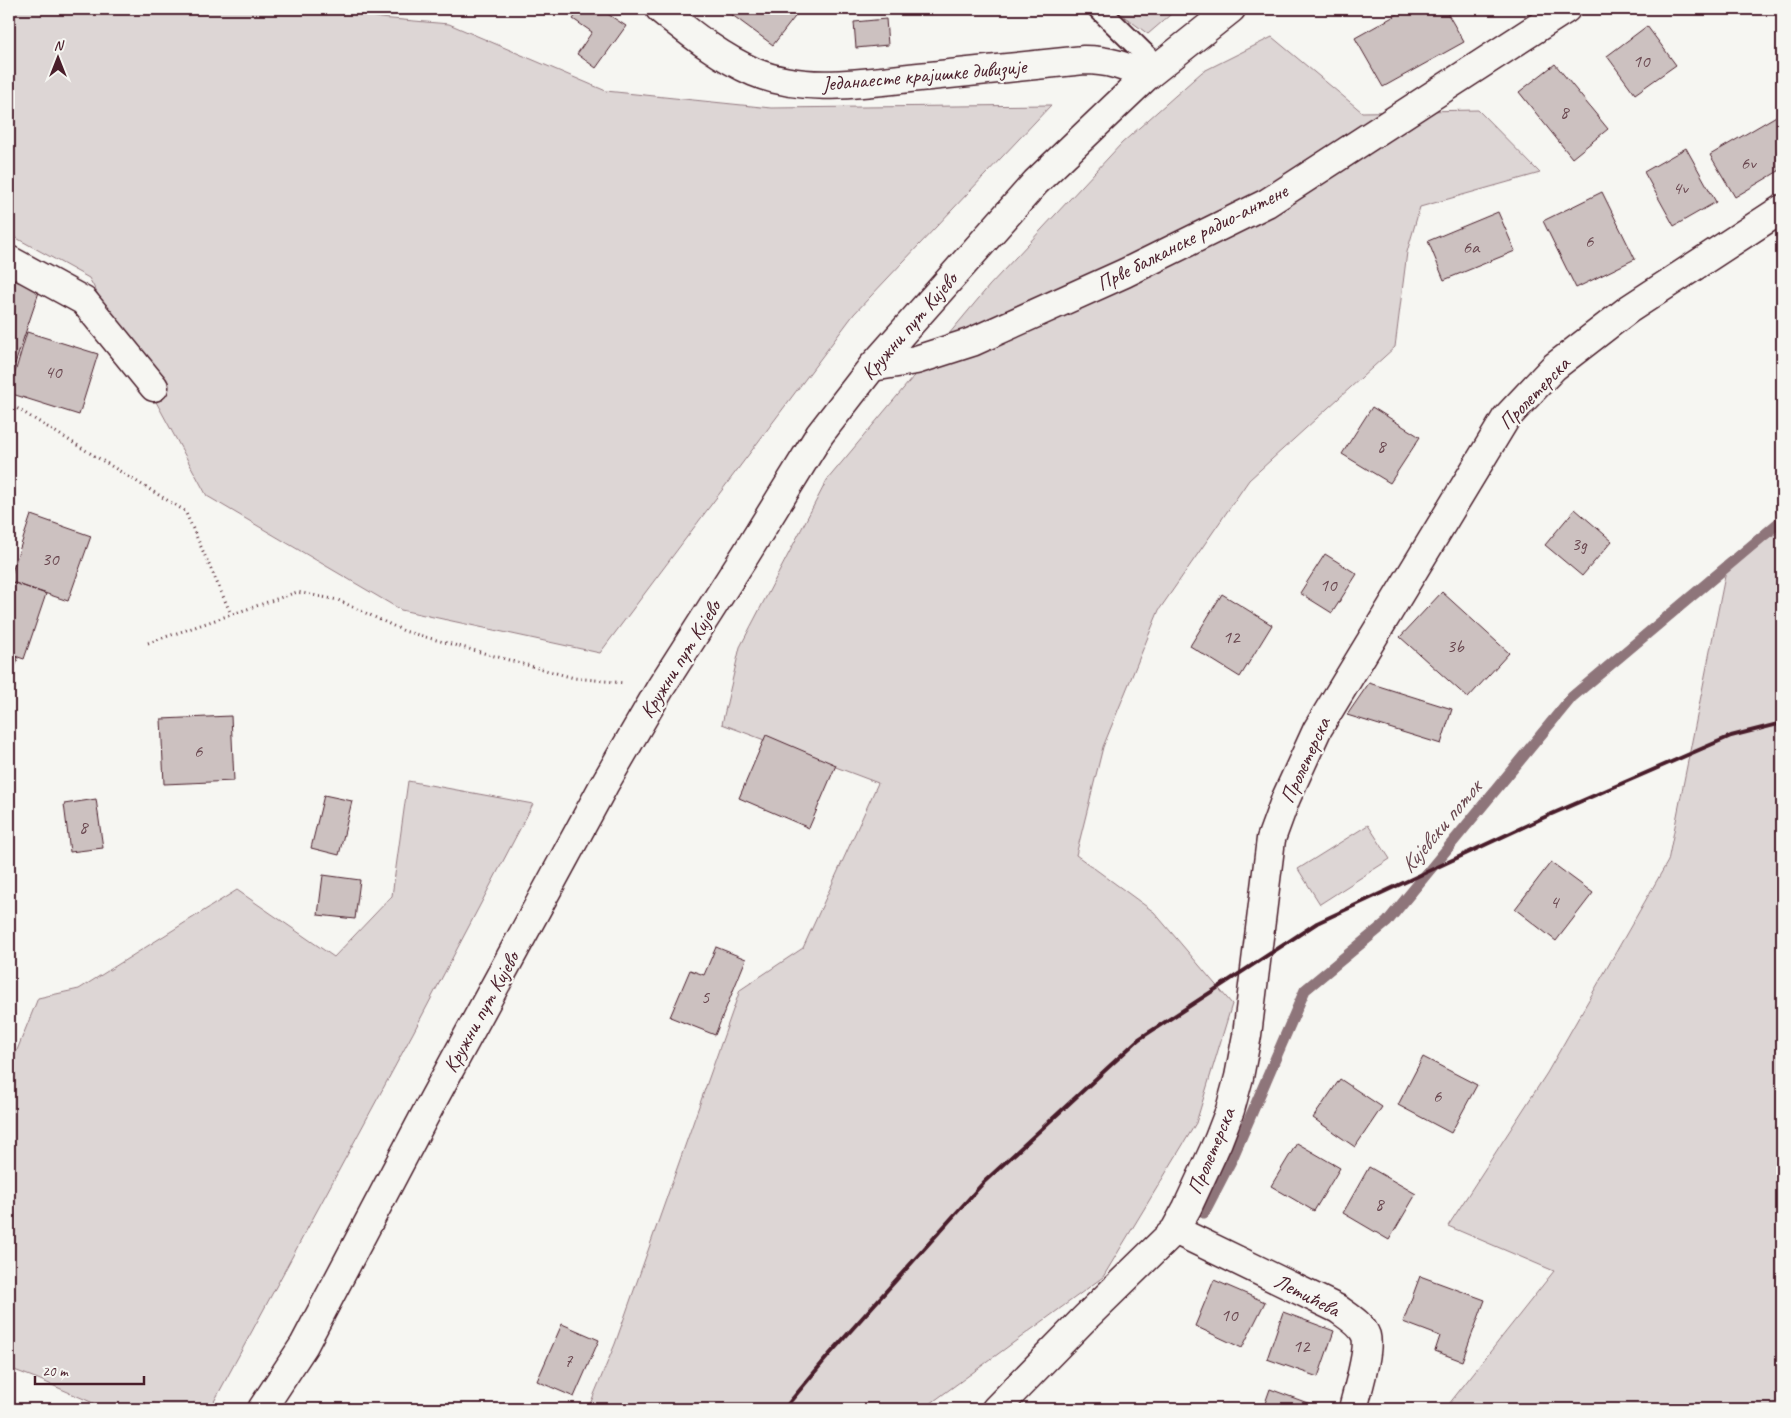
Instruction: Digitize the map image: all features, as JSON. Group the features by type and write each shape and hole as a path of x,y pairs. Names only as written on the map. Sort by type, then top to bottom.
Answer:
{"street":[{"name":"Једанаесте крајишке дивизије","path":"660,9 726,57 754,72 786,81 819,85 859,83 1084,60 1101,60 1152,71"},
{"name":"Кружни пут Кијево","path":"262,1409 304,1345 447,1074 604,786 661,687 820,434 872,367 1036,182 1152,71 1231,9"},
{"name":"Прве балканске радио-антене","path":"872,367 916,360 972,342 1125,273 1267,203 1566,9"},
{"name":"Пролетерска","path":"996,1409 1175,1230 1218,1141 1240,1078 1272,839 1286,798 1317,730 1506,418 1554,367 1630,309 1782,209"},
{"path":"9,260 84,301 154,388"},
{"name":"Летићева","path":"1175,1230 1353,1319 1366,1335 1366,1348 1353,1409"}],"lane":[{"path":"1098,9 1152,71"}],"path":[{"path":"9,404 185,511 231,614"},
{"path":"9,418 13,406"},
{"path":"148,642 297,592 338,600 404,631 574,678 661,687"}],"shaded area":[{"path":"9,9 342,9 380,18 449,24 606,91 771,108 1051,105 854,314 600,653 401,610 207,496 89,278 9,234"},
{"path":"1114,9 1177,9 1148,34"},
{"path":"1272,37 1362,112 1478,110 1540,173 1420,207 1407,252 1395,347 1249,480 1159,610 1103,747 1076,855 1154,912 1232,1004 1196,1123 1103,1277 923,1409 588,1409 615,1344 740,990 803,948 878,783 722,724 740,647 827,480 989,286 1122,143 1202,72"},
{"path":"1782,530 1782,1409 1445,1409 1554,1271 1448,1226 1547,1073 1668,861 1728,561"},
{"path":"408,781 533,804 413,1033 210,1409 107,1409 9,1368 9,1070 38,998 79,989 237,890 334,957 392,896"},
{"path":"1368,825 1390,859 1320,904 1298,869"}],"building":[{"path":"581,9 600,9 626,26 596,68 577,54 592,32 573,19"},
{"path":"724,9 801,9 773,45"},
{"path":"1407,9 1445,9 1464,42 1383,87 1355,38"},
{"path":"886,19 888,45 856,48 854,22"},
{"path":"1647,26 1676,65 1635,94 1607,56"},
{"path":"1555,64 1608,129 1572,158 1519,92"},
{"path":"1778,115 1782,122 1782,169 1735,197 1710,155"},
{"path":"1686,148 1716,202 1674,226 1644,172"},
{"path":"1602,192 1635,259 1576,288 1543,221"},
{"path":"1498,212 1515,251 1444,280 1428,241"},
{"path":"9,279 40,289 15,364 9,362"},
{"path":"27,332 98,354 79,415 9,393"},
{"path":"1372,407 1420,437 1390,483 1342,454"},
{"path":"1575,509 1612,541 1582,576 1545,545"},
{"path":"31,515 91,536 68,601 9,581"},
{"path":"1325,554 1357,574 1332,613 1300,593"},
{"path":"9,581 46,594 24,659 9,654"},
{"path":"1442,592 1509,653 1468,698 1400,637"},
{"path":"1222,594 1272,625 1240,677 1190,646"},
{"path":"9,654 18,658 9,686"},
{"path":"1369,683 1452,709 1441,744 1347,715"},
{"path":"231,716 234,781 164,784 161,719"},
{"path":"766,735 836,765 809,828 739,798"},
{"path":"324,795 352,801 339,855 311,848"},
{"path":"96,799 103,848 70,852 64,804"},
{"path":"1551,862 1593,893 1556,941 1515,909"},
{"path":"323,875 360,880 355,919 318,915"},
{"path":"716,947 746,959 715,1035 670,1017 690,970 704,975"},
{"path":"1423,1057 1477,1085 1451,1133 1398,1105"},
{"path":"1340,1079 1382,1107 1355,1147 1313,1118"},
{"path":"1297,1143 1340,1168 1314,1211 1271,1186"},
{"path":"1369,1167 1416,1194 1389,1240 1343,1213"},
{"path":"1420,1276 1485,1300 1462,1361 1435,1351 1440,1336 1403,1322"},
{"path":"1214,1280 1265,1302 1242,1348 1195,1326"},
{"path":"1283,1312 1334,1331 1318,1377 1267,1359"},
{"path":"562,1324 599,1340 574,1397 537,1381"},
{"path":"1270,1389 1313,1405 1312,1409 1263,1409"}],"waterway":[{"name":"Кијевски поток","path":"1204,1213 1232,1159 1305,990 1387,922 1572,697 1782,520"}],"railway":[{"path":"784,1409 828,1356 984,1182 1139,1039 1317,923 1547,816 1731,736 1782,723"}]}
